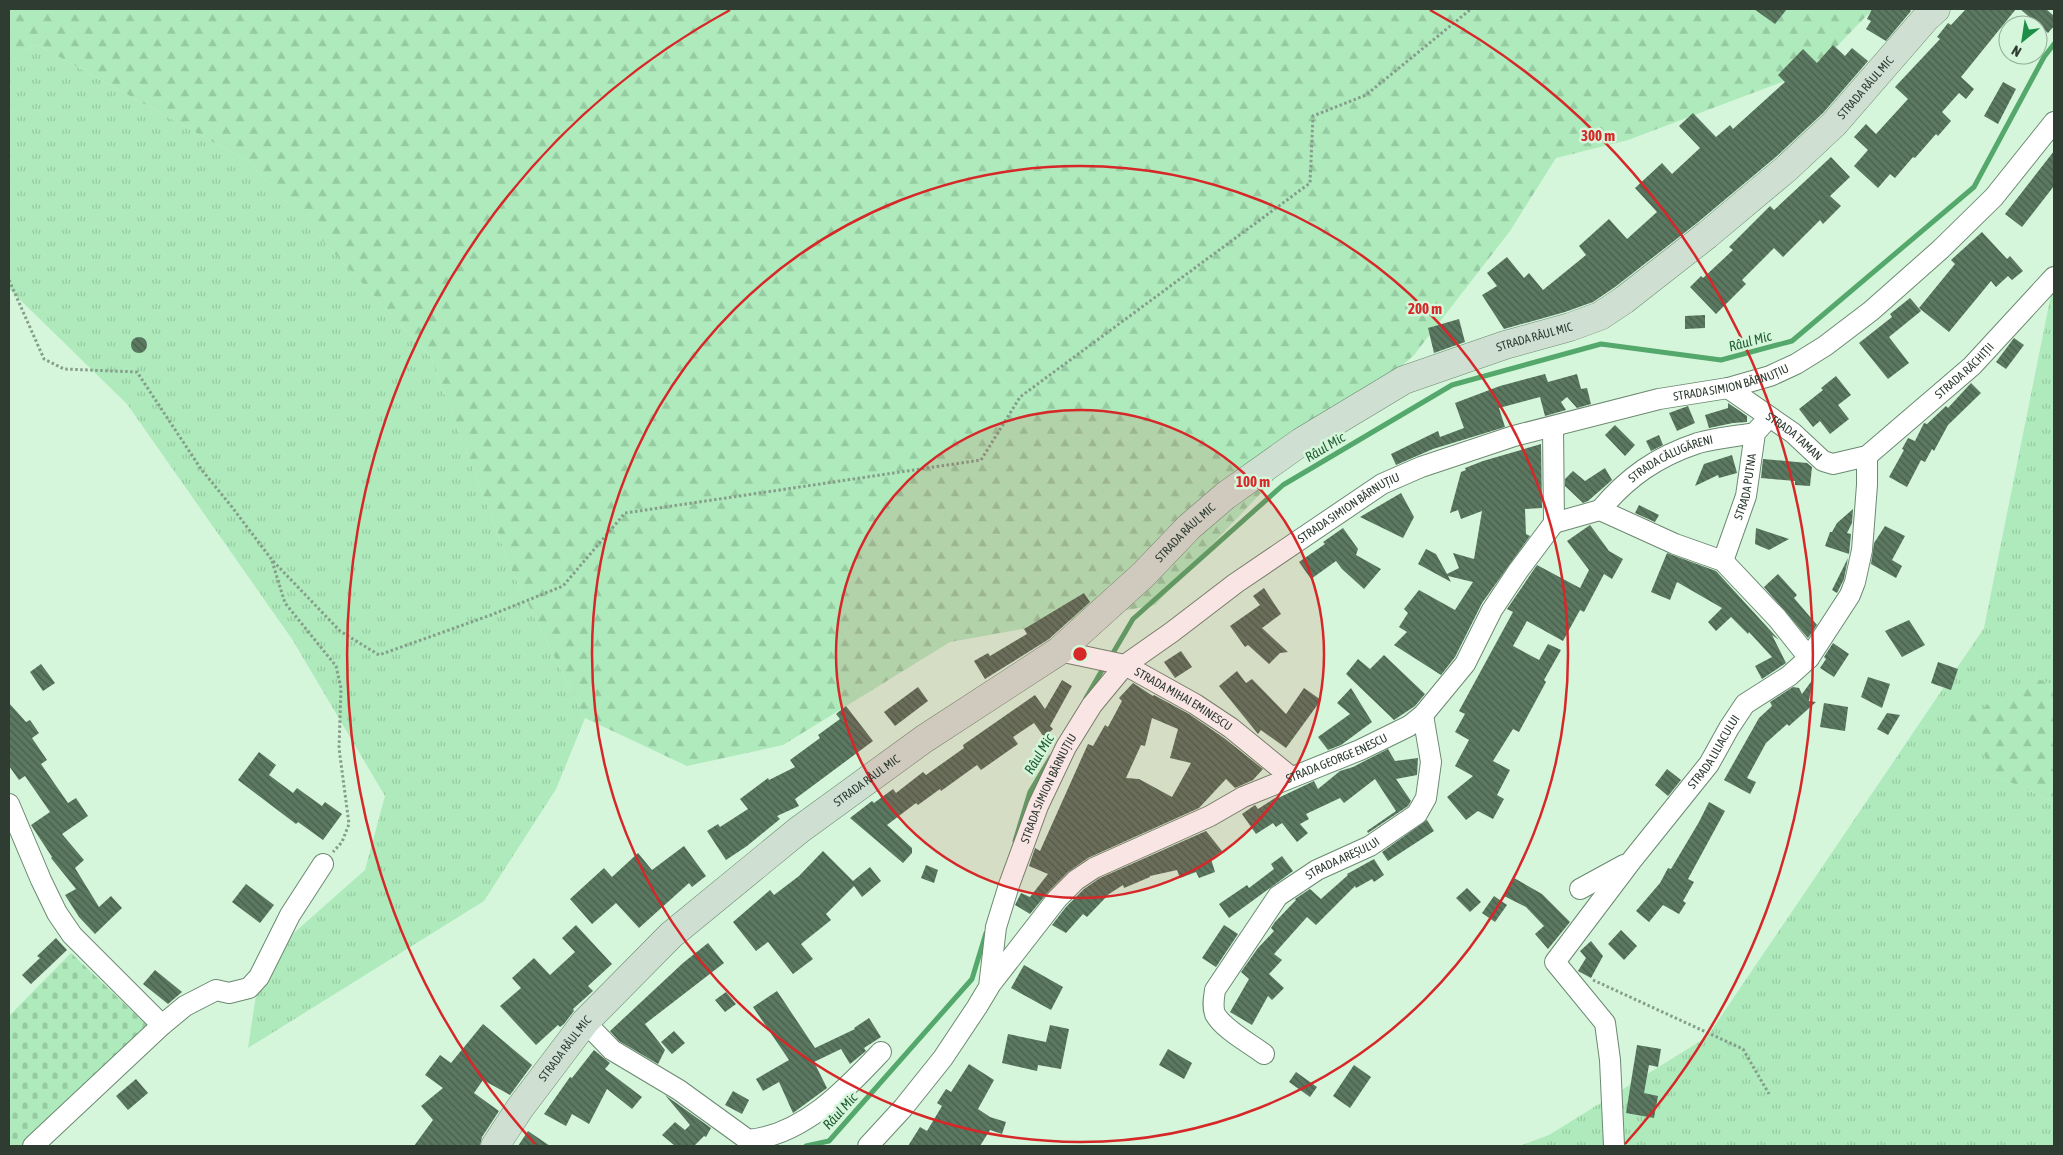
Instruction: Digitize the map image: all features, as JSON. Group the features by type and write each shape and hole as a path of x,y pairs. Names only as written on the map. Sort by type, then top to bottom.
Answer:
{"street":[{"name":"STRADA RÂUL MIC","path":"495,1146 520,1108 584,1022 671,935 799,830 924,739 1059,651 1119,598 1189,527 1225,496 1300,442 1404,380 1505,345 1570,327 1600,316 1624,300 1700,241 1787,168 1834,124 1926,18 1936,9"},
{"name":"STRADA SIMION BĂRNUȚIU","path":"868,1146 903,1108 942,1058 978,1008 989,987 996,927 1008,885 1038,806 1066,747 1119,664 1172,632 1236,583 1382,484 1421,467 1478,447 1659,399 1728,388 1770,376 1796,364 1825,346 1871,311 1941,249 1994,196 2054,122"},
{"name":"STRADA RĂCHIȚII","path":"1867,456 1972,366 2054,277"},
{"name":"STRADA TAMAN","path":"1728,388 1793,433 1822,461 1833,464 1867,456"},
{"path":"1755,433 1770,416"},
{"path":"1553,427 1554,523 1600,510 1675,544 1723,561 1777,618 1808,658"},
{"name":"STRADA CĂLUGĂRENI","path":"1600,510 1617,489 1635,475 1668,455 1699,443 1755,433"},
{"name":"STRADA PUTNA","path":"1723,561 1746,496 1755,433"},
{"name":"STRADA LILIACULUI","path":"1614,1146 1610,1060 1605,1023 1555,962 1632,860 1709,764 1745,704 1789,676 1808,658 1850,595 1862,550 1867,485 1867,456"},
{"name":"STRADA GEORGE ENESCU","path":"989,987 1038,922 1076,880 1094,868 1210,816 1243,797 1360,750 1409,726 1423,715 1464,664 1492,610 1554,523"},
{"name":"STRADA MIHAI EMINESCU","path":"1059,651 1119,664 1210,714 1231,728 1291,777"},
{"name":"STRADA AREȘULUI","path":"1264,1054 1222,1023 1215,1013 1213,1003 1215,990 1278,896 1317,870 1370,846 1417,814 1426,798 1431,762 1423,715"},
{"path":"9,804 40,880 57,913 72,935 162,1025"},
{"path":"1580,889 1632,860"},
{"path":"33,1146 162,1025 185,1006 216,990 229,993 249,988 259,977 290,915 323,864"},
{"path":"584,1022 612,1050 679,1090 748,1140 762,1139 789,1128 813,1115 849,1086 881,1052"}],"path":[{"path":"9,280 44,359 64,368 137,372 201,469 272,560 340,631 379,655 490,615 563,586 625,513 981,460 1020,397 1310,183 1313,116 1366,95 1472,9"},
{"path":"272,560 284,603 336,666 341,688 339,748 348,824 342,842 323,864"},
{"path":"1591,979 1743,1049 1769,1094"}],"green space":[{"path":"9,9 1873,9 1814,70 1628,140 1556,158 1510,231 1414,355 1277,476 1155,605 950,642 783,745 687,766 585,718 514,576 430,356 249,162 36,44 9,63"},
{"path":"36,44 249,162 430,356 514,576 585,718 556,789 484,901 248,1048 261,962 365,870 385,796 292,639 127,404 9,289 9,63"},
{"path":"2054,280 2054,686 2034,677 1994,775 2054,802 2054,1146 1519,1146 1549,1135 1707,1037 1984,628"},
{"path":"2034,677 2054,686 2054,802 1994,775 1966,718"},
{"path":"71,953 152,1030 24,1146 12,1146 9,1143 9,1016"}],"building":[{"path":"1754,9 1787,9 1775,24"},
{"path":"1872,9 1909,9 1911,11 1886,41 1866,29 1871,21 1867,19"},
{"path":"1966,9 2016,9 2011,15 1998,15 1998,31 1961,77 1974,89 1966,99 1959,93 1942,112 1951,121 1938,136 1936,134 1915,158 1913,157 1895,178 1890,174 1878,188 1854,166 1868,150 1854,137 1866,124 1876,134 1908,99 1895,87 1940,39 1937,37 1948,23 1951,25"},
{"path":"2020,9 2046,9 2054,16 2054,26 2048,33 2048,15 2027,15"},
{"path":"1833,45 1845,56 1852,48 1868,61 1823,113 1777,156 1697,223 1593,302 1504,329 1482,295 1497,286 1487,273 1507,257 1524,278 1529,273 1543,290 1586,255 1579,246 1609,219 1627,239 1657,212 1635,188 1662,163 1672,174 1700,148 1679,126 1693,113 1716,137 1730,125 1733,129 1785,82 1778,75 1803,49 1817,63"},
{"path":"2003,82 2016,89 1998,124 1984,116"},
{"path":"2054,151 2054,186 2022,227 2005,214"},
{"path":"1831,157 1850,177 1830,196 1841,206 1823,224 1820,220 1783,257 1774,248 1742,280 1746,284 1716,314 1690,287 1701,276 1703,278 1733,250 1729,247 1770,206 1774,210"},
{"path":"1982,232 2007,259 2010,256 2023,271 2012,280 2008,276 1996,287 1991,281 1949,332 1919,308 1955,264 1951,260"},
{"path":"1910,298 1921,311 1889,337 1909,363 1888,379 1859,343 1892,317 1890,314"},
{"path":"1705,315 1705,328 1685,329 1685,316"},
{"path":"1459,319 1465,342 1434,353 1428,328"},
{"path":"139,337 145,339 147,345 145,351 139,353 133,351 131,345 133,339"},
{"path":"2014,338 2024,345 2006,369 1996,362"},
{"path":"1545,374 1548,382 1577,374 1581,389 1587,388 1591,404 1577,408 1567,397 1561,402 1566,410 1545,416 1540,397 1499,408 1505,427 1433,449 1396,465 1391,454 1438,431 1440,437 1464,428 1455,403 1500,386"},
{"path":"1836,376 1851,395 1838,405 1849,419 1830,434 1820,421 1813,427 1799,409 1823,390 1821,388"},
{"path":"1971,383 1981,393 1948,425 1934,451 1932,449 1925,462 1921,460 1907,487 1889,477 1904,450 1902,449 1908,438 1915,441 1924,423 1927,424 1946,406 1948,408"},
{"path":"1728,403 1747,416 1747,422 1709,428 1705,415 1728,408"},
{"path":"1688,406 1695,423 1677,431 1669,413"},
{"path":"1615,425 1635,445 1625,456 1605,435"},
{"path":"1659,435 1663,445 1651,451 1646,441"},
{"path":"1541,444 1542,508 1525,509 1526,534 1530,536 1482,603 1455,657 1441,675 1394,645 1407,632 1399,627 1408,613 1404,609 1419,590 1455,610 1473,582 1448,576 1451,582 1418,564 1426,549 1436,554 1447,574 1459,568 1453,553 1474,559 1482,511 1461,519 1458,510 1450,513 1461,472 1466,470 1465,468"},
{"path":"1732,455 1737,473 1719,478 1718,475 1695,486 1704,464"},
{"path":"1763,459 1807,463 1812,467 1810,486 1795,485 1795,481 1761,478"},
{"path":"1605,468 1612,480 1588,501 1583,503 1565,486 1565,479 1573,471 1585,481"},
{"path":"1401,493 1414,517 1403,538 1360,517"},
{"path":"1639,505 1659,515 1655,522 1635,513"},
{"path":"1853,509 1852,523 1847,533 1851,534 1849,554 1825,546 1830,532"},
{"path":"1590,525 1609,551 1623,559 1612,579 1604,574 1584,612 1580,610 1563,641 1527,621 1513,646 1539,660 1548,644 1561,650 1519,732 1513,729 1493,761 1510,770 1497,795 1504,799 1493,819 1478,811 1466,820 1447,797 1473,776 1455,766 1469,740 1455,732 1465,714 1459,711 1513,612 1507,609 1537,565 1580,588 1589,570 1567,541"},
{"path":"1885,526 1905,536 1892,560 1902,566 1896,578 1871,564 1874,543"},
{"path":"1343,528 1358,549 1356,555 1381,569 1364,589 1336,561 1311,579 1299,562 1325,544 1323,542"},
{"path":"1756,528 1789,539 1769,550 1755,544"},
{"path":"1667,553 1716,571 1779,640 1772,635 1786,663 1762,679 1755,666 1772,657 1749,632 1748,634 1731,617 1716,631 1708,622 1722,608 1677,582 1670,600 1651,592"},
{"path":"1848,558 1844,579 1837,593 1832,590"},
{"path":"1778,574 1797,595 1794,598 1817,625 1808,638 1764,587"},
{"path":"1264,588 1281,614 1262,628 1288,652 1280,653 1269,664 1248,645 1245,647 1230,626 1260,605 1253,596"},
{"path":"1084,593 1090,602 1049,639 985,679 974,661 988,653 990,656 1027,634 1024,629"},
{"path":"1909,620 1925,645 1902,657 1885,631"},
{"path":"1833,643 1849,654 1834,677 1820,668 1826,659 1824,657"},
{"path":"1181,651 1192,667 1175,678 1164,662"},
{"path":"1384,655 1425,694 1415,706 1394,720 1346,674 1358,659 1370,669"},
{"path":"1938,662 1958,669 1951,690 1931,683"},
{"path":"41,664 55,683 43,691 30,672"},
{"path":"1237,671 1246,683 1252,679 1286,714 1304,688 1321,700 1286,748 1261,730 1258,734 1219,686"},
{"path":"1868,677 1890,684 1882,708 1861,697"},
{"path":"1813,679 1809,701 1816,702 1766,743 1747,778 1756,782 1750,794 1724,780 1759,718 1772,706 1770,702 1793,687 1799,688 1802,694"},
{"path":"1062,680 1072,686 1050,726 1053,729 1044,737 1034,723 1013,737 1018,744 981,770 977,765 941,791 940,789 918,805 916,803 887,825 912,848 912,853 903,863 850,818 872,801 874,803 893,789 896,793 923,772 926,775 964,748 963,745 1035,695 1045,709"},
{"path":"1133,683 1153,696 1189,714 1224,738 1263,769 1253,780 1235,788 1226,779 1199,808 1088,858 1068,872 1030,914 1015,905 1021,893 1030,897 1048,874 1029,866 1035,848 1040,851 1088,744 1093,746 1105,725 1108,727 1122,701 1119,698","holes":["1152,718 1178,729 1170,758 1191,763 1172,797 1139,779 1126,778 1141,745 1145,746"]},
{"path":"918,687 928,701 895,726 884,712"},
{"path":"1351,688 1372,722 1341,745 1328,750 1318,737 1350,714 1337,703"},
{"path":"9,703 26,722 30,720 39,733 32,738 47,760 41,764 68,803 76,798 88,816 62,834 84,860 75,868 99,907 111,896 122,908 95,934 79,917 65,895 76,889 51,858 31,825 50,812 25,776 19,780 9,766"},
{"path":"1824,703 1848,707 1845,731 1820,727"},
{"path":"846,706 873,741 795,799 799,806 777,816 780,819 747,846 726,860 707,831 718,824 720,827 748,809 740,799 768,778 769,780 795,767 790,760 820,738 818,735 840,719 836,714"},
{"path":"1887,713 1900,715 1888,735 1877,729"},
{"path":"1388,749 1395,761 1418,758 1417,775 1396,779 1411,801 1408,806 1368,833 1367,831 1396,811 1375,779 1344,803 1340,798 1306,814 1309,819 1300,824 1308,833 1297,842 1282,823 1276,827 1273,823 1256,834 1242,814 1255,805 1258,809 1275,798 1314,781 1318,789 1340,771 1353,767"},
{"path":"259,752 276,765 269,775 293,793 297,788 322,806 325,802 342,814 323,840 298,822 296,824 238,780"},
{"path":"1667,769 1681,780 1668,796 1655,785"},
{"path":"1709,802 1725,811 1688,879 1694,882 1683,901 1686,903 1679,914 1663,905 1649,922 1636,911 1660,883 1668,868 1671,869"},
{"path":"1427,820 1434,831 1388,861 1382,852"},
{"path":"1206,831 1222,851 1211,859 1215,872 1199,878 1196,872 1180,878 1177,870 1150,876 1124,888 1123,885 1109,894 1087,917 1083,914 1066,933 1052,925 1084,889 1100,878"},
{"path":"684,846 706,876 692,887 689,883 639,928 616,903 592,924 570,899 604,868 612,877 638,853 652,870"},
{"path":"823,851 853,881 870,867 881,881 862,897 854,886 826,914 831,920 801,944 813,959 793,974 768,942 756,951 733,922 770,890 774,895 799,876"},
{"path":"1282,856 1293,871 1229,918 1219,904 1247,885 1249,888 1274,869 1271,864"},
{"path":"1374,859 1384,875 1374,882 1372,879 1356,888 1355,886 1316,925 1307,917 1274,954 1282,960 1269,974 1284,988 1272,1000 1268,996 1252,1025 1230,1012 1249,979 1241,972 1258,948 1274,931 1271,928 1275,922 1295,899 1310,889 1321,899 1347,874"},
{"path":"926,865 938,870 934,883 921,878"},
{"path":"1514,878 1542,894 1570,922 1548,949 1535,934 1544,926 1526,907 1504,896"},
{"path":"246,884 274,905 260,923 232,902"},
{"path":"1467,888 1481,902 1470,912 1456,898"},
{"path":"1494,896 1507,905 1495,922 1482,913"},
{"path":"576,925 612,964 588,986 593,991 573,1009 574,1011 564,1024 560,1027 558,1025 536,1045 500,1006 521,988 512,978 534,958 550,975 575,952 562,938"},
{"path":"1224,925 1238,934 1216,967 1202,958"},
{"path":"1621,930 1637,946 1624,960 1608,944"},
{"path":"56,938 67,950 31,984 22,975 40,958 37,956"},
{"path":"1591,941 1603,956 1591,978 1578,971 1586,958 1580,951"},
{"path":"708,943 724,963 645,1024 665,1050 658,1064 619,1041 610,1031 683,963"},
{"path":"1024,965 1063,987 1051,1010 1011,988"},
{"path":"155,970 182,992 168,1004 143,984"},
{"path":"777,991 815,1048 855,1029 869,1018 881,1037 864,1048 866,1051 850,1064 841,1049 814,1062 827,1088 793,1113 779,1082 763,1091 756,1079 789,1060 753,1007"},
{"path":"726,992 736,1004 725,1012 715,1000"},
{"path":"483,1024 532,1065 510,1095 483,1080 474,1093 499,1111 482,1137 480,1146 414,1146 433,1120 421,1106 443,1088 425,1075 440,1055 451,1063"},
{"path":"1050,1025 1069,1029 1061,1069 1038,1065 1037,1071 1002,1063 1008,1034 1046,1042"},
{"path":"674,1031 685,1043 672,1054 661,1042"},
{"path":"1637,1045 1661,1049 1658,1067 1649,1065 1644,1093 1658,1096 1654,1118 1626,1113"},
{"path":"1168,1049 1192,1063 1184,1079 1159,1065"},
{"path":"594,1050 610,1063 605,1069 642,1097 632,1109 607,1089 589,1124 572,1114 566,1126 544,1114 570,1077 572,1078"},
{"path":"969,1064 994,1080 978,1109 990,1117 1006,1122 1002,1134 990,1130 980,1146 908,1146 920,1127 927,1131 942,1106 937,1103 946,1089 951,1092"},
{"path":"1354,1065 1371,1077 1350,1108 1333,1096"},
{"path":"1296,1072 1317,1087 1310,1097 1289,1082"},
{"path":"136,1079 148,1093 128,1110 116,1096"},
{"path":"733,1091 749,1100 742,1114 725,1105"},
{"path":"665,1095 711,1128 706,1137 704,1136 694,1146 675,1146 662,1135 675,1122 685,1130 690,1125"},
{"path":"528,1131 550,1146 518,1146"}],"waterway":[{"name":"Râul Mic","path":"1110,658 1133,619 1283,485 1452,385 1601,344 1721,360 1792,341 1974,187 2044,57 2054,44"},
{"name":"Râul Mic","path":"1086,698 1105,665"},
{"name":"Râul Mic","path":"1015,841 1030,792 1051,757"},
{"name":"Râul Mic","path":"806,1146 829,1141 972,979 986,933"}]}
